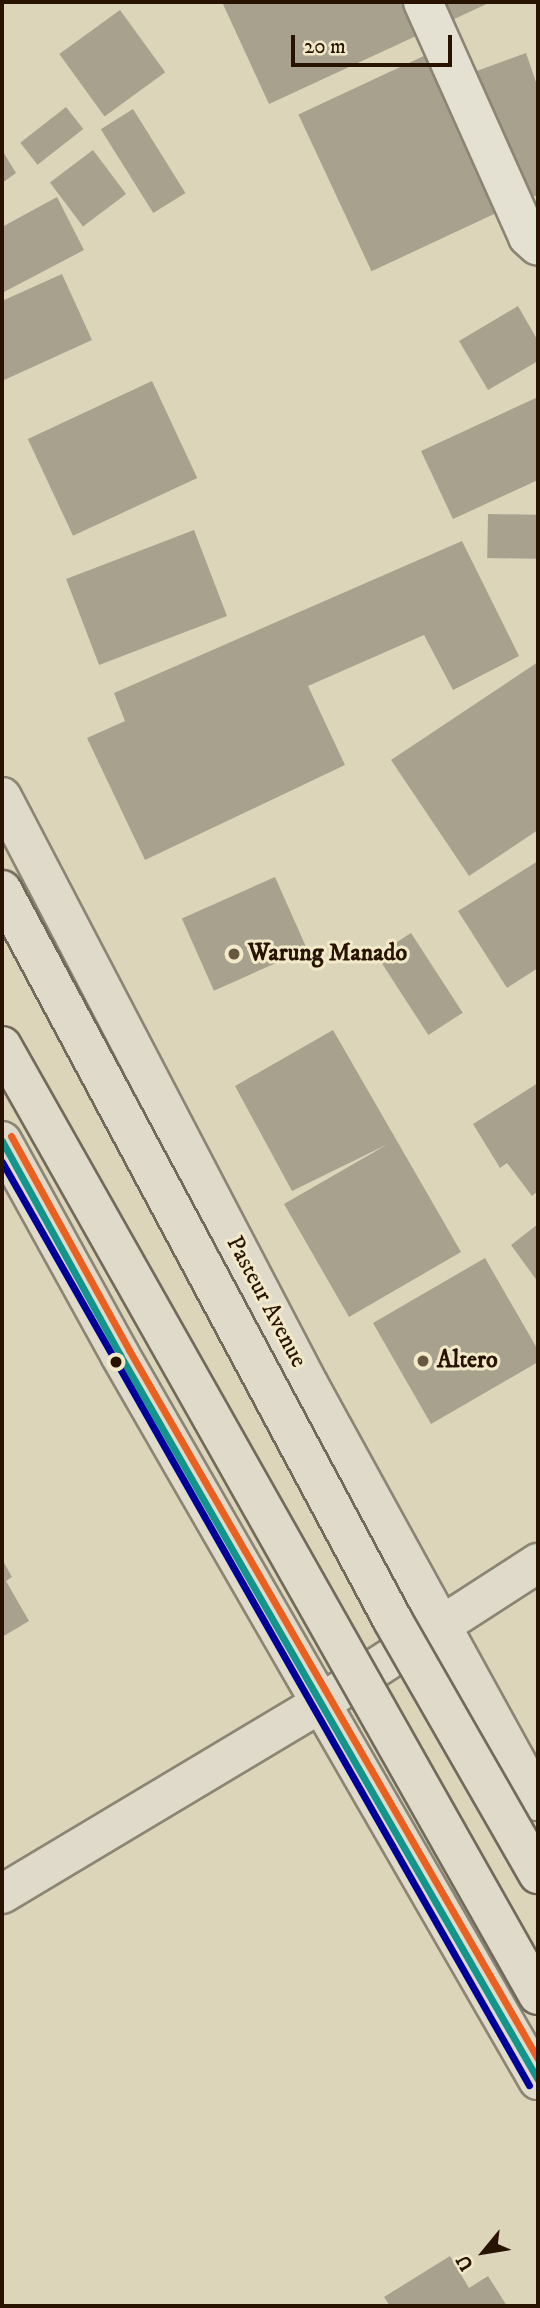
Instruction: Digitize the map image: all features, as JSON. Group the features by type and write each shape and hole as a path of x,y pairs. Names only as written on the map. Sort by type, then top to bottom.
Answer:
{"main road":[{"name":"Pasteur Avenue","path":"2,797 440,1628 538,1801"},
{"path":"2,890 392,1619 538,1874"},
{"path":"2,1046 538,1995"},
{"path":"2,1140 320,1704 538,2080"},
{"path":"2,1894 320,1704 538,1563"}],"lane":[{"path":"423,2 528,237 538,246"}],"building":[{"path":"222,2 414,2 427,31 269,104"},
{"path":"444,2 491,2 452,20"},
{"path":"120,10 165,72 105,116 59,54"},
{"path":"526,53 538,88 538,195 521,201 474,72"},
{"path":"428,54 501,211 372,271 298,114"},
{"path":"66,107 83,129 38,165 20,143"},
{"path":"133,109 185,193 153,213 101,129"},
{"path":"2,150 16,173 2,183"},
{"path":"93,150 126,194 83,226 50,182"},
{"path":"57,197 84,250 2,293 2,227"},
{"path":"62,274 92,340 2,381 2,301"},
{"path":"518,306 538,341 538,361 488,390 459,341"},
{"path":"152,381 197,478 73,536 28,439"},
{"path":"538,397 538,480 453,519 421,451"},
{"path":"488,514 538,515 537,559 487,558"},
{"path":"194,530 227,616 99,665 66,579"},
{"path":"462,541 519,656 453,690 424,635 308,686 345,765 145,860 87,738 125,721 114,693"},
{"path":"538,662 538,830 469,876 391,760"},
{"path":"538,861 538,968 507,988 458,911"},
{"path":"275,877 307,949 214,991 182,918"},
{"path":"411,933 463,1013 428,1035 377,955"},
{"path":"333,1030 461,1252 349,1317 284,1204 388,1144 292,1191 235,1086"},
{"path":"538,1083 538,1191 532,1196 507,1163 500,1168 473,1124"},
{"path":"538,1224 538,1282 511,1245"},
{"path":"485,1258 538,1350 538,1362 431,1424 373,1323"},
{"path":"2,1559 12,1577 6,1581 29,1621 2,1637"},
{"path":"450,2256 469,2288 488,2276 507,2306 390,2306 384,2297"}],"transit line":[{"path":"11,1136 129,1350 538,2059"},
{"path":"2,1141 120,1355 538,2080"},
{"path":"2,1162 529,2085"}],"place":[{"name":"Warung Manado","path":"234,954"},
{"name":"Altero","path":"423,1361"}]}
